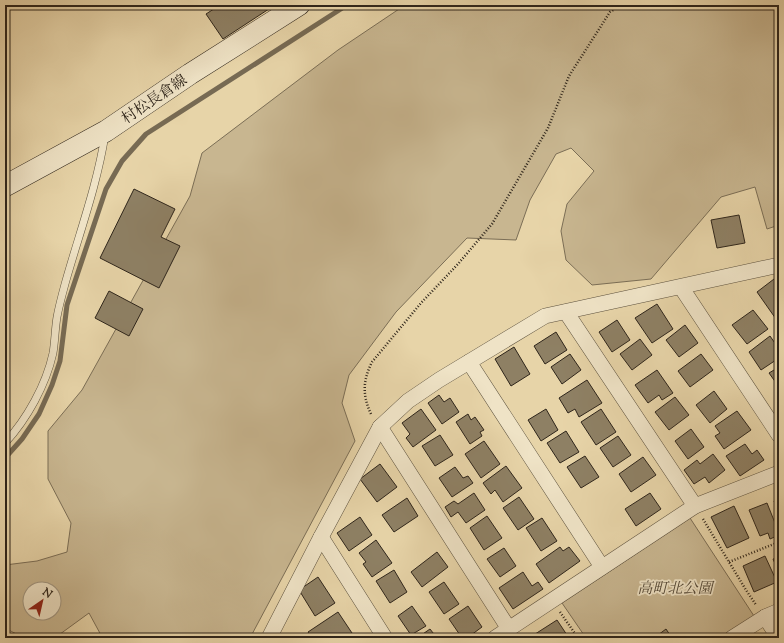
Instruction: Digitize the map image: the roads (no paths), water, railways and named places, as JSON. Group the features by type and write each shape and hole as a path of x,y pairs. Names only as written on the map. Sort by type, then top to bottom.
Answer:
{"main road":[{"name":"村松長倉線","path":"6,183 106,131 190,74 299,5"}],"street":[{"path":"269,638 321,537 380,428 408,402 439,380 545,316 779,265"},
{"path":"682,287 779,435"},
{"path":"566,312 695,506"},
{"path":"469,362 602,567"},
{"path":"380,428 509,629"},
{"path":"495,638 695,506 779,473"},
{"path":"321,537 385,638"},
{"path":"732,638 765,616 779,611"},
{"path":"765,616 779,638"}],"lane":[{"path":"5,443 13,434 31,407 44,381 53,353 57,314 94,190 102,158 106,131"}],"waterway":[{"path":"5,458 22,439 39,414 52,385 60,361 67,305 106,189 122,161 146,134 347,5"}],"park label":[{"name":"高町北公園","path":"675,588"}]}
